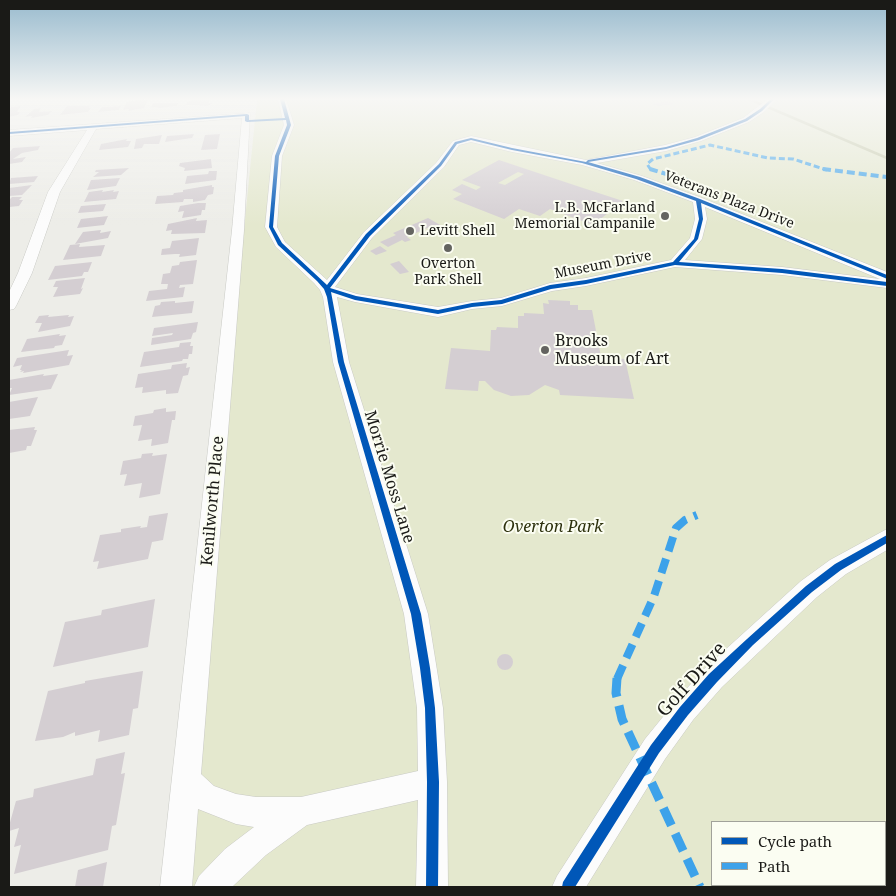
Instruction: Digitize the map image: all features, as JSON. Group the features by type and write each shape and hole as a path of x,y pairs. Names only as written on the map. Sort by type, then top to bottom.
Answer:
{"street":[{"path":"9,306 25,273 54,192 85,141"},
{"name":"Kenilworth Place","path":"176,887 245,141"},
{"path":"283,141 277,156 271,227 280,244 327,289"},
{"name":"Veterans Plaza Drive","path":"327,289 368,235 440,165 459,141"},
{"name":"Veterans Plaza Drive","path":"484,141 512,149 583,162 638,178 698,200 887,277"},
{"path":"583,162 666,148 692,141"},
{"path":"675,264 696,239 701,219 698,200"},
{"name":"Museum Drive","path":"327,289 355,298 438,312 472,305 502,302 550,287 586,282 675,264 782,271 887,284"},
{"name":"Morrie Moss Lane","path":"327,289 332,303 341,362 416,614 430,708 433,782 432,887"},
{"name":"Golf Drive","path":"568,887 655,750 684,711 713,678 809,588 838,567 887,539"},
{"path":"187,781 204,797 236,809 256,812 301,812 433,782"},
{"path":"210,887 236,860 255,844 301,812"}],"green space":[{"name":"Overton Park","path":"253,141 887,141 887,887 189,887"}],"building":[{"path":"118,141 131,141 128,147 99,150 101,144"},
{"path":"136,141 160,141 159,144 144,144 142,148 134,149"},
{"path":"203,141 219,141 217,149 201,150"},
{"path":"40,146 38,150 22,153 13,159 26,157 22,162 9,164 9,153 13,148"},
{"path":"211,159 212,168 184,171 185,168 179,166 180,163"},
{"path":"499,160 623,201 593,225 550,209 540,216 519,209 504,219 453,199 462,194 452,190 462,184 476,190 481,187 462,180","holes":["518,172 524,174 505,185 498,183"]},
{"path":"129,168 121,175 93,177 99,172 95,172 96,170"},
{"path":"209,171 217,171 216,180 185,184 187,176 208,174"},
{"path":"38,176 34,182 9,184 11,178"},
{"path":"120,178 116,186 87,190 91,180"},
{"path":"32,185 22,195 9,196 9,188"},
{"path":"212,185 214,187 213,194 208,195 205,200 193,202 193,199 184,199 183,202 155,204 157,196 173,195 174,193 183,192 183,190"},
{"path":"103,190 102,192 119,191 116,199 84,202 89,192"},
{"path":"12,197 22,197 19,200 23,200 19,206 9,207 9,200"},
{"path":"206,203 205,210 202,210 201,215 182,218 184,211 178,212 180,206"},
{"path":"106,204 103,211 78,213 81,206"},
{"path":"108,216 104,225 77,228 81,219"},
{"path":"197,218 196,221 207,220 205,233 171,234 172,230 166,231 168,224"},
{"name":"Levitt Shell","path":"428,218 442,226 436,228 432,226 407,237 411,240 405,242 402,240 388,247 380,242 396,235 393,233"},
{"path":"101,230 100,233 111,231 108,238 75,244 83,232"},
{"path":"199,238 196,255 179,257 180,254 161,255 162,249 170,248 172,241"},
{"path":"80,244 79,247 105,245 101,256 63,260 70,245"},
{"path":"380,246 387,251 376,255 370,251"},
{"path":"197,260 193,284 180,285 179,288 185,287 183,297 146,301 149,291 167,289 168,284 161,284 163,274 170,273 172,266 179,265 180,262"},
{"path":"399,261 409,272 400,274 390,264"},
{"path":"92,262 88,272 84,272 82,276 48,280 55,266"},
{"path":"85,278 80,294 53,297 58,287 53,287 56,281"},
{"name":"Brooks Museum of Art","path":"548,300 570,301 570,305 578,305 578,310 592,310 601,357 625,359 634,399 560,395 559,390 545,385 529,395 511,396 494,390 485,381 479,381 478,391 445,389 451,348 490,351 491,330 496,330 497,327 518,328 518,316 524,316 524,313 544,314 543,303 549,304"},
{"path":"175,301 175,303 194,301 192,313 152,317 155,306 160,305 161,302"},
{"path":"49,315 48,317 74,316 70,326 38,332 42,323 35,323 39,316"},
{"path":"198,322 196,332 193,333 191,339 151,345 152,338 172,335 173,333 152,336 154,328"},
{"path":"60,334 59,336 66,335 62,345 55,346 54,348 21,352 27,339"},
{"path":"191,342 190,346 193,346 192,354 189,354 188,359 140,367 144,352 179,347 180,343"},
{"path":"69,350 67,356 73,355 69,365 23,373 24,371 20,372 22,365 13,367 17,358"},
{"path":"187,363 186,368 190,367 188,375 183,376 178,393 166,394 166,390 142,393 143,387 135,388 138,374 171,369 172,365"},
{"path":"44,374 43,376 58,374 51,389 9,395 12,388 9,388 9,380"},
{"path":"38,397 30,416 9,419 9,402"},
{"path":"166,408 166,412 176,411 175,420 172,420 168,443 151,446 152,439 138,441 142,425 133,426 135,416 153,413 154,410"},
{"path":"35,427 34,430 37,430 31,446 27,446 26,450 9,453 9,430"},
{"path":"153,453 152,456 167,454 160,494 139,498 142,483 124,486 127,474 120,475 123,461 141,458 142,454"},
{"path":"168,513 163,540 152,542 148,559 97,569 99,561 93,562 100,535 121,532 121,529 147,527 149,516"},
{"path":"155,599 148,647 53,667 65,622 101,615 102,610"},
{"path":"505,654 511,656 513,662 511,668 505,670 499,668 497,662 499,656"},
{"path":"143,671 138,708 133,709 129,735 98,742 100,730 75,736 75,732 63,737 35,741 48,691 85,683 85,681"},
{"path":"125,752 121,774 125,773 116,825 112,826 108,850 14,874 21,845 14,847 19,828 9,831 9,826 16,801 33,797 34,789 93,775 96,759"},
{"path":"107,862 103,887 75,887 78,870"}],"waterway":[{"path":"847,141 887,158"}],"marked path":[{"path":"711,191 686,180 651,170 647,164 653,159 710,145 768,158 793,159 831,171 851,171 887,177"},
{"path":"697,515 685,520 676,528 654,596 617,676 616,693 622,719 700,887"}],"cycle path":[{"path":"283,141 277,156 271,227 280,244 319,280 327,289 330,297 341,362 416,614 430,708 433,782 432,887"},
{"path":"327,289 368,235 440,165 456,143 464,141"},
{"path":"478,141 583,162 638,178 698,200 887,277"},
{"path":"588,161 666,148 692,141"},
{"path":"675,263 696,239 701,219 698,200"},
{"path":"327,289 355,298 438,312 472,305 502,302 550,287 586,282 675,263 782,271 887,284"},
{"path":"568,887 655,749 684,711 713,678 809,589 838,567 887,539"}],"place":[{"name":"L.B. McFarland Memorial Campanile","path":"665,216"},
{"name":"Levitt Shell","path":"410,231"},
{"name":"Overton Park Shell","path":"448,248"},
{"name":"Brooks Museum of Art","path":"545,350"}]}
